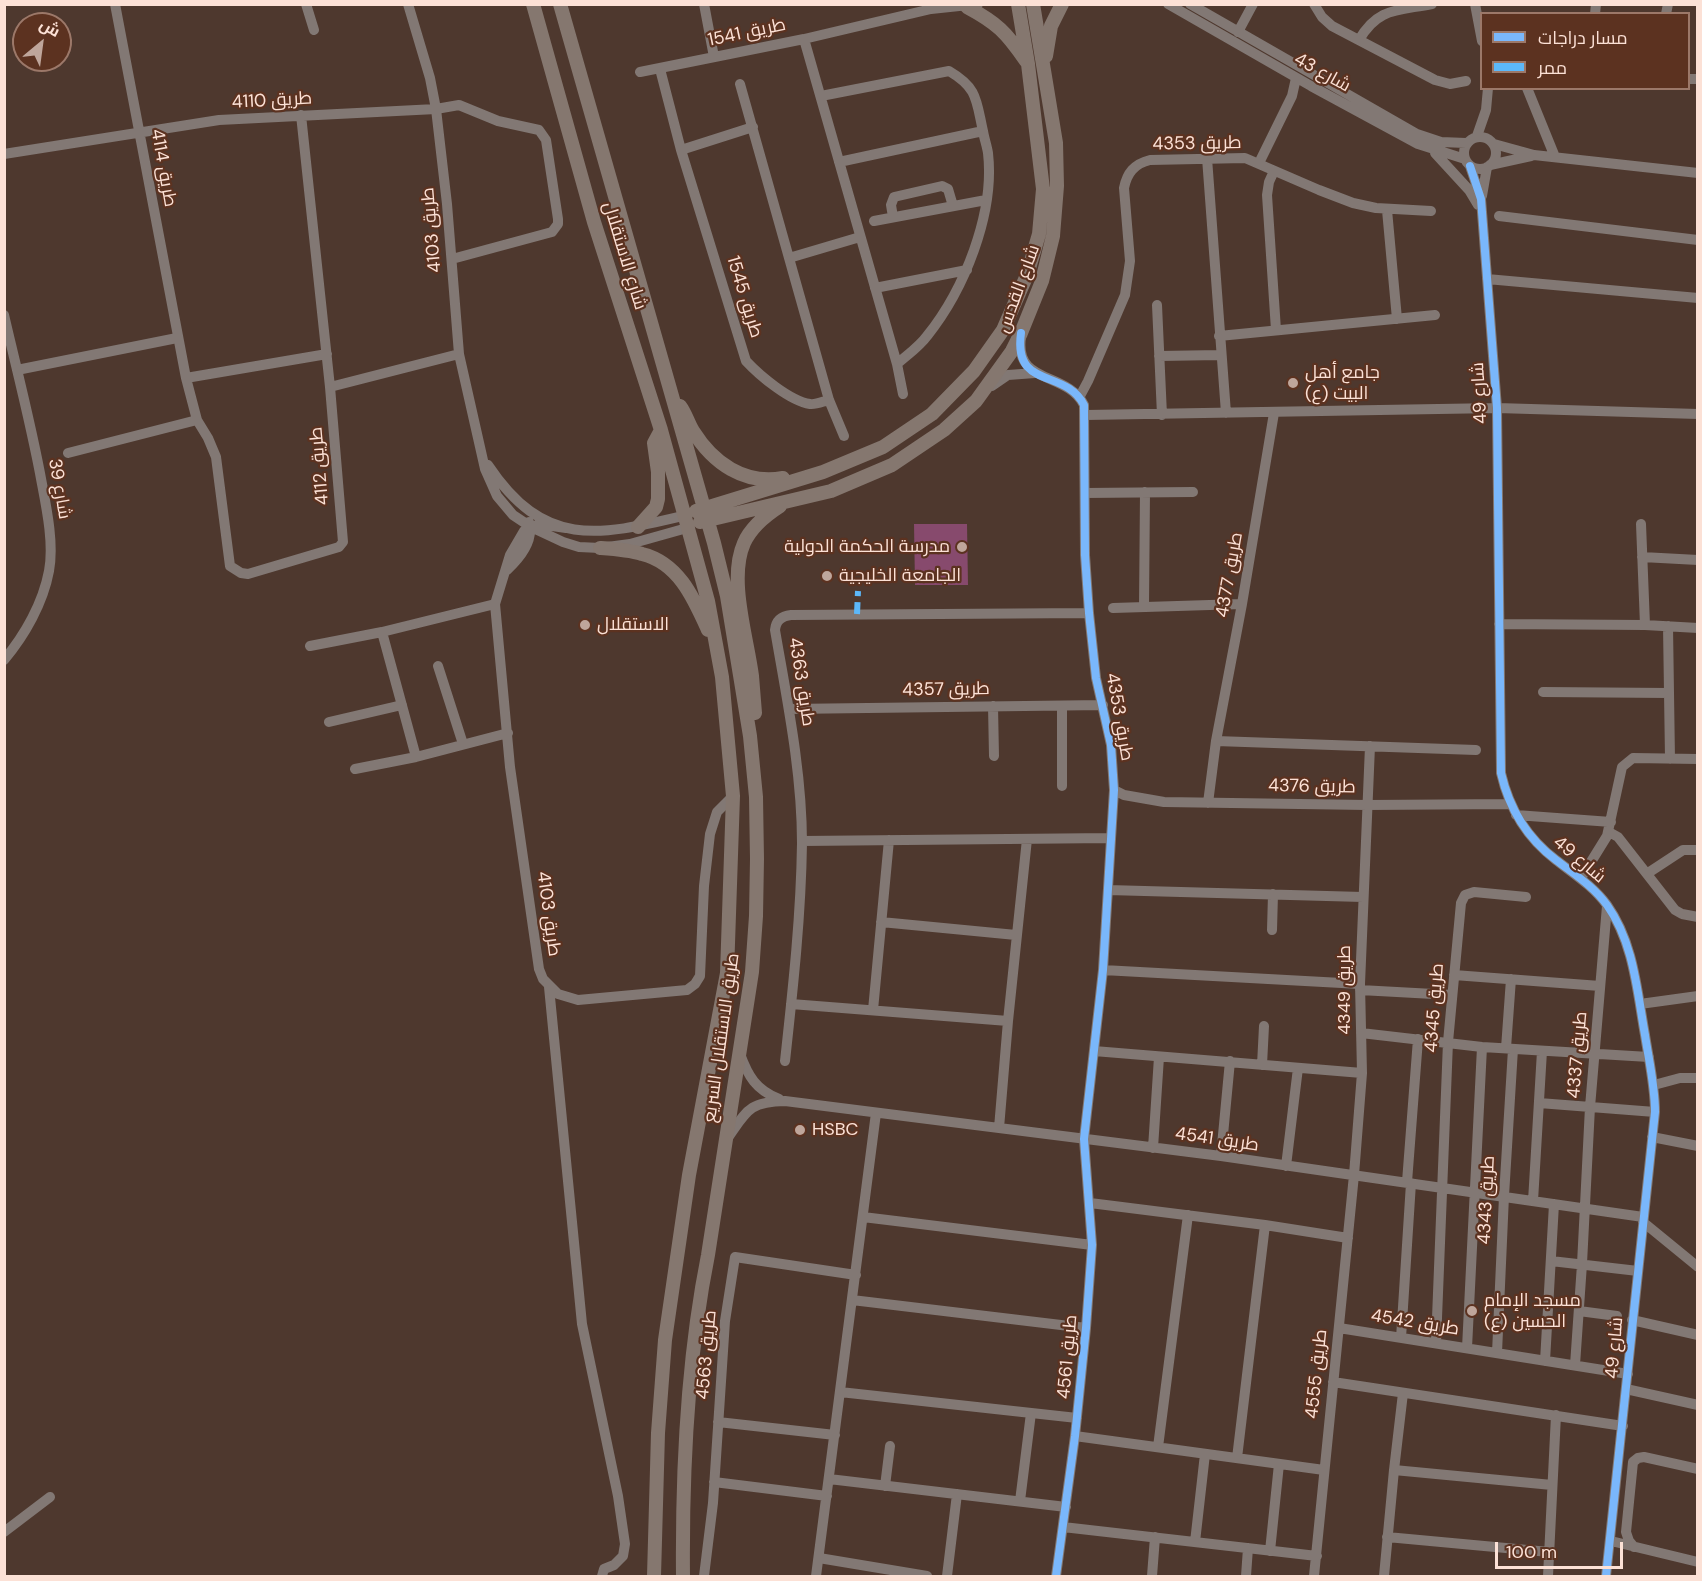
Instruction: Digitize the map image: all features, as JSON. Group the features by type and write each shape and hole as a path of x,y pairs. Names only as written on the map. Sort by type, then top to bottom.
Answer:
{"main road":[{"name":"شارع الاستقلال","path":"533,4 594,222 661,430 685,522"},
{"name":"شارع الاستقلال","path":"560,4 705,514"},
{"name":"شارع القدس","path":"685,522 823,472 883,447 932,414 974,370 1003,330 1027,275 1039,234 1043,189 1028,64 1018,4"},
{"name":"شارع القدس","path":"705,514 789,501 831,490 892,465 944,430 976,401 1012,351 1042,281 1053,236 1057,186 1056,143 1033,4"},
{"path":"1044,70 1051,26 1062,4"},
{"path":"972,6 1007,34 1028,64"},
{"path":"671,395 683,410 704,446 718,461 739,474 760,480 823,472"},
{"path":"638,527 656,507 658,500 658,472 654,443 661,430"},
{"path":"750,736 755,715 752,676 740,595 739,564 744,543 762,518 789,501"},
{"name":"طريق الاستقلال السريع","path":"683,1576 686,1436 699,1300 752,972 756,916 756,796 750,736 726,596 705,514"},
{"name":"طريق الاستقلال السريع","path":"654,1576 658,1444 665,1340 689,1175 727,974 733,796 718,648 708,601 685,522"},
{"path":"600,548 643,554 675,573 689,591 718,648"}],"street":[{"name":"طريق 4114","path":"115,4 177,338 197,420"},
{"path":"306,4 314,30"},
{"name":"طريق 4103","path":"408,4 430,78 436,110 452,259 459,354 485,469 497,496 513,515 531,527 579,547 600,548 630,544 685,522"},
{"path":"704,4 714,57"},
{"name":"شارع 43","path":"1168,4 1296,78 1430,149 1468,163"},
{"name":"شارع 43","path":"1190,4 1417,134 1441,142 1466,143"},
{"path":"1238,32 1252,4"},
{"path":"1314,4 1326,22 1440,82 1450,84 1466,81"},
{"path":"1359,40 1371,23 1382,15 1432,4"},
{"path":"1475,4 1480,30"},
{"name":"طريق 1541","path":"640,72 804,39 935,7 972,6"},
{"path":"804,39 897,364 903,394"},
{"name":"طريق 1545","path":"660,69 681,150 746,361 760,376 784,393 811,404 829,400"},
{"path":"821,96 948,71 963,80 975,95 988,154 986,200 976,244 967,270 949,304 926,338 897,364"},
{"path":"1259,163 1289,102 1296,78"},
{"path":"740,84 829,400 844,436"},
{"path":"1488,90 1486,110 1477,136 1466,143 1463,154 1468,163 1478,169 1534,155"},
{"path":"1528,90 1555,157"},
{"name":"طريق 4110","path":"4,154 219,120 436,110 459,105 498,121 539,130 546,140 558,219 556,229 452,259"},
{"path":"1486,110 1496,157 1489,166"},
{"name":"طريق 4112","path":"197,420 211,444 217,464 230,566 241,573 248,574 339,547 342,543 330,387 301,115"},
{"path":"681,150 753,127"},
{"path":"839,162 983,131"},
{"path":"1477,136 1486,137 1493,143 1534,155 1698,173"},
{"path":"1430,149 1469,189 1482,212"},
{"name":"طريق 4353","path":"1084,1139 1103,970 1114,790 1111,745 1096,678 1089,613 1084,493 1086,415 1080,396 1125,295 1130,261 1124,188 1126,178 1131,170 1143,162 1238,157 1259,163 1342,199 1387,210 1431,211"},
{"path":"1207,158 1226,413"},
{"name":"شارع 49","path":"1468,163 1481,199 1497,408 1500,762 1504,784 1516,815 1538,845 1581,879 1607,906 1624,934 1631,959 1654,1084 1652,1137 1606,1576"},
{"name":"شارع 49","path":"1481,199 1489,166"},
{"path":"1274,171 1267,195 1276,330"},
{"path":"893,217 891,205 894,197 942,186 947,187 950,191 953,206"},
{"path":"874,221 986,200"},
{"path":"1387,210 1397,319"},
{"path":"1499,216 1698,240"},
{"path":"789,258 860,237"},
{"path":"875,288 967,270"},
{"path":"1487,279 1698,298"},
{"path":"1158,305 1162,415"},
{"name":"شارع 39","path":"4,315 38,459 49,522 49,570 38,604 19,642 4,660"},
{"path":"1219,336 1435,315"},
{"path":"1021,333 1019,347 1024,364 1035,373 1066,386 1080,396"},
{"path":"17,370 177,338"},
{"path":"186,378 327,354"},
{"path":"330,387 459,354"},
{"path":"1159,356 1220,356"},
{"path":"976,401 1001,378 1018,373 1035,373"},
{"path":"1086,415 1497,408 1698,414"},
{"name":"طريق 4377","path":"1208,803 1216,741 1274,413"},
{"path":"68,453 197,420"},
{"name":"طريق 4103","path":"481,454 501,483 525,508 543,519 566,528 585,532 601,532 685,522"},
{"path":"1144,607 1145,492"},
{"path":"1084,493 1193,492"},
{"name":"طريق 4103","path":"525,508 531,535 517,561 507,570 495,604 510,767 539,969 549,987 582,1324 618,1496 625,1544 623,1556 604,1569 602,1576"},
{"path":"1641,524 1645,625"},
{"path":"531,527 539,525 566,528"},
{"path":"1642,557 1698,560"},
{"path":"310,646 382,632 495,604"},
{"path":"1113,608 1242,604"},
{"name":"طريق 4363","path":"786,1060 797,945 802,841 796,759 776,630 777,622 786,616 1089,613"},
{"path":"1499,624 1645,625 1698,628"},
{"path":"1668,626 1670,759"},
{"path":"382,632 416,757"},
{"path":"438,666 463,744"},
{"path":"1543,692 1669,693"},
{"path":"329,722 402,705"},
{"name":"طريق 4357","path":"789,709 1103,705"},
{"path":"993,706 994,756"},
{"path":"1062,706 1062,786"},
{"path":"355,769 416,757 508,733"},
{"path":"1216,741 1476,750"},
{"name":"طريق 4349","path":"1354,1175 1362,1073 1360,987 1370,746"},
{"path":"1581,879 1610,827 1622,767 1633,758 1698,759"},
{"name":"طريق 4376","path":"1114,790 1124,795 1164,802 1367,805 1511,804"},
{"path":"549,987 558,994 578,1000 687,990 695,984 700,976 704,886 710,834 717,812 733,796"},
{"path":"1516,815 1610,827 1675,910 1698,917"},
{"path":"802,841 1111,837"},
{"path":"999,1128 1027,839"},
{"path":"873,1010 889,840"},
{"path":"1648,873 1683,850 1698,850"},
{"path":"1108,890 1363,897"},
{"name":"طريق 4345","path":"1436,1343 1444,1188 1448,1042 1461,903 1465,895 1474,892 1526,897"},
{"path":"1272,930 1273,894"},
{"name":"طريق 4337","path":"1575,1365 1590,1107 1607,906"},
{"path":"881,922 1016,935"},
{"path":"1103,970 1452,995"},
{"path":"1454,975 1600,986"},
{"name":"طريق 4343","path":"1497,1353 1512,979"},
{"path":"1640,1005 1698,996"},
{"path":"791,1004 1008,1021"},
{"path":"1262,1065 1264,1026"},
{"path":"1361,1033 1482,1047 1648,1057"},
{"path":"1401,1338 1418,1039"},
{"name":"طريق 4343","path":"1467,1348 1482,1047"},
{"path":"1094,1051 1362,1073"},
{"path":"1533,1201 1542,1051"},
{"path":"739,1053 746,1071 757,1087 785,1101"},
{"path":"1153,1148 1159,1057"},
{"path":"1221,1156 1230,1061"},
{"path":"1286,1166 1298,1068"},
{"path":"1654,1084 1680,1078 1698,1078"},
{"path":"725,1142 745,1114 758,1104 785,1101"},
{"name":"طريق 4541","path":"785,1101 1221,1156 1584,1208 1643,1220"},
{"path":"1539,1104 1654,1112"},
{"path":"816,1576 876,1113"},
{"path":"1652,1137 1698,1146"},
{"name":"طريق 4561","path":"1056,1576 1077,1418 1092,1245 1084,1139"},
{"name":"طريق 4555","path":"1314,1576 1354,1175"},
{"path":"1090,1203 1348,1238"},
{"path":"1545,1360 1554,1204"},
{"path":"1158,1447 1188,1215"},
{"path":"863,1217 1092,1245"},
{"path":"1643,1220 1698,1267"},
{"path":"1236,1458 1265,1225"},
{"name":"طريق 4563","path":"704,1576 714,1482 725,1321 735,1257 855,1275"},
{"path":"1551,1262 1638,1271"},
{"path":"852,1300 1086,1328"},
{"path":"1579,1311 1617,1316"},
{"path":"1632,1320 1698,1335"},
{"name":"طريق 4542","path":"1339,1328 1628,1374"},
{"path":"1333,1382 1623,1426"},
{"path":"1626,1389 1698,1406"},
{"path":"840,1392 1077,1418"},
{"path":"1384,1576 1403,1393"},
{"path":"1020,1502 1031,1413"},
{"path":"1548,1576 1556,1415"},
{"path":"718,1422 835,1435"},
{"path":"1075,1436 1324,1470"},
{"path":"885,1486 890,1446"},
{"path":"1195,1542 1205,1454"},
{"path":"1634,1547 1626,1532 1633,1462 1644,1457 1698,1469"},
{"path":"1270,1551 1280,1464"},
{"path":"1394,1470 1552,1485"},
{"path":"829,1479 1066,1507"},
{"path":"714,1482 827,1496"},
{"path":"948,1576 957,1494"},
{"path":"4,1532 50,1497"},
{"path":"1064,1527 1317,1556"},
{"path":"1152,1576 1155,1537"},
{"path":"1387,1537 1549,1552"},
{"path":"1611,1541 1698,1562"},
{"path":"1246,1576 1248,1548"},
{"path":"819,1558 927,1576"}],"shaded area":[{"path":"914,524 967,524 968,585 915,585"}],"marked path":[{"path":"857,614 858,591"}],"cycle path":[{"path":"1470,166 1481,199 1497,408 1501,773 1514,810 1528,832 1546,851 1596,892 1616,920 1629,951 1633,968 1654,1093 1655,1112 1606,1576"},
{"path":"1021,333 1021,351 1025,363 1032,371 1065,386 1076,394 1084,405 1085,555 1089,613 1096,678 1111,745 1114,790 1103,970 1084,1139 1092,1245 1086,1328 1075,1436 1056,1576"}],"place":[{"name":"جامع أهل البيت (ع)","path":"1293,383"},
{"name":"مدرسة الحكمة الدولية","path":"962,547"},
{"name":"الجامعة الخليجية","path":"827,576"},
{"name":"الاستقلال","path":"585,625"},
{"name":"HSBC","path":"800,1130"},
{"name":"مسجد الإمام الحسين (ع)","path":"1472,1311"}]}
